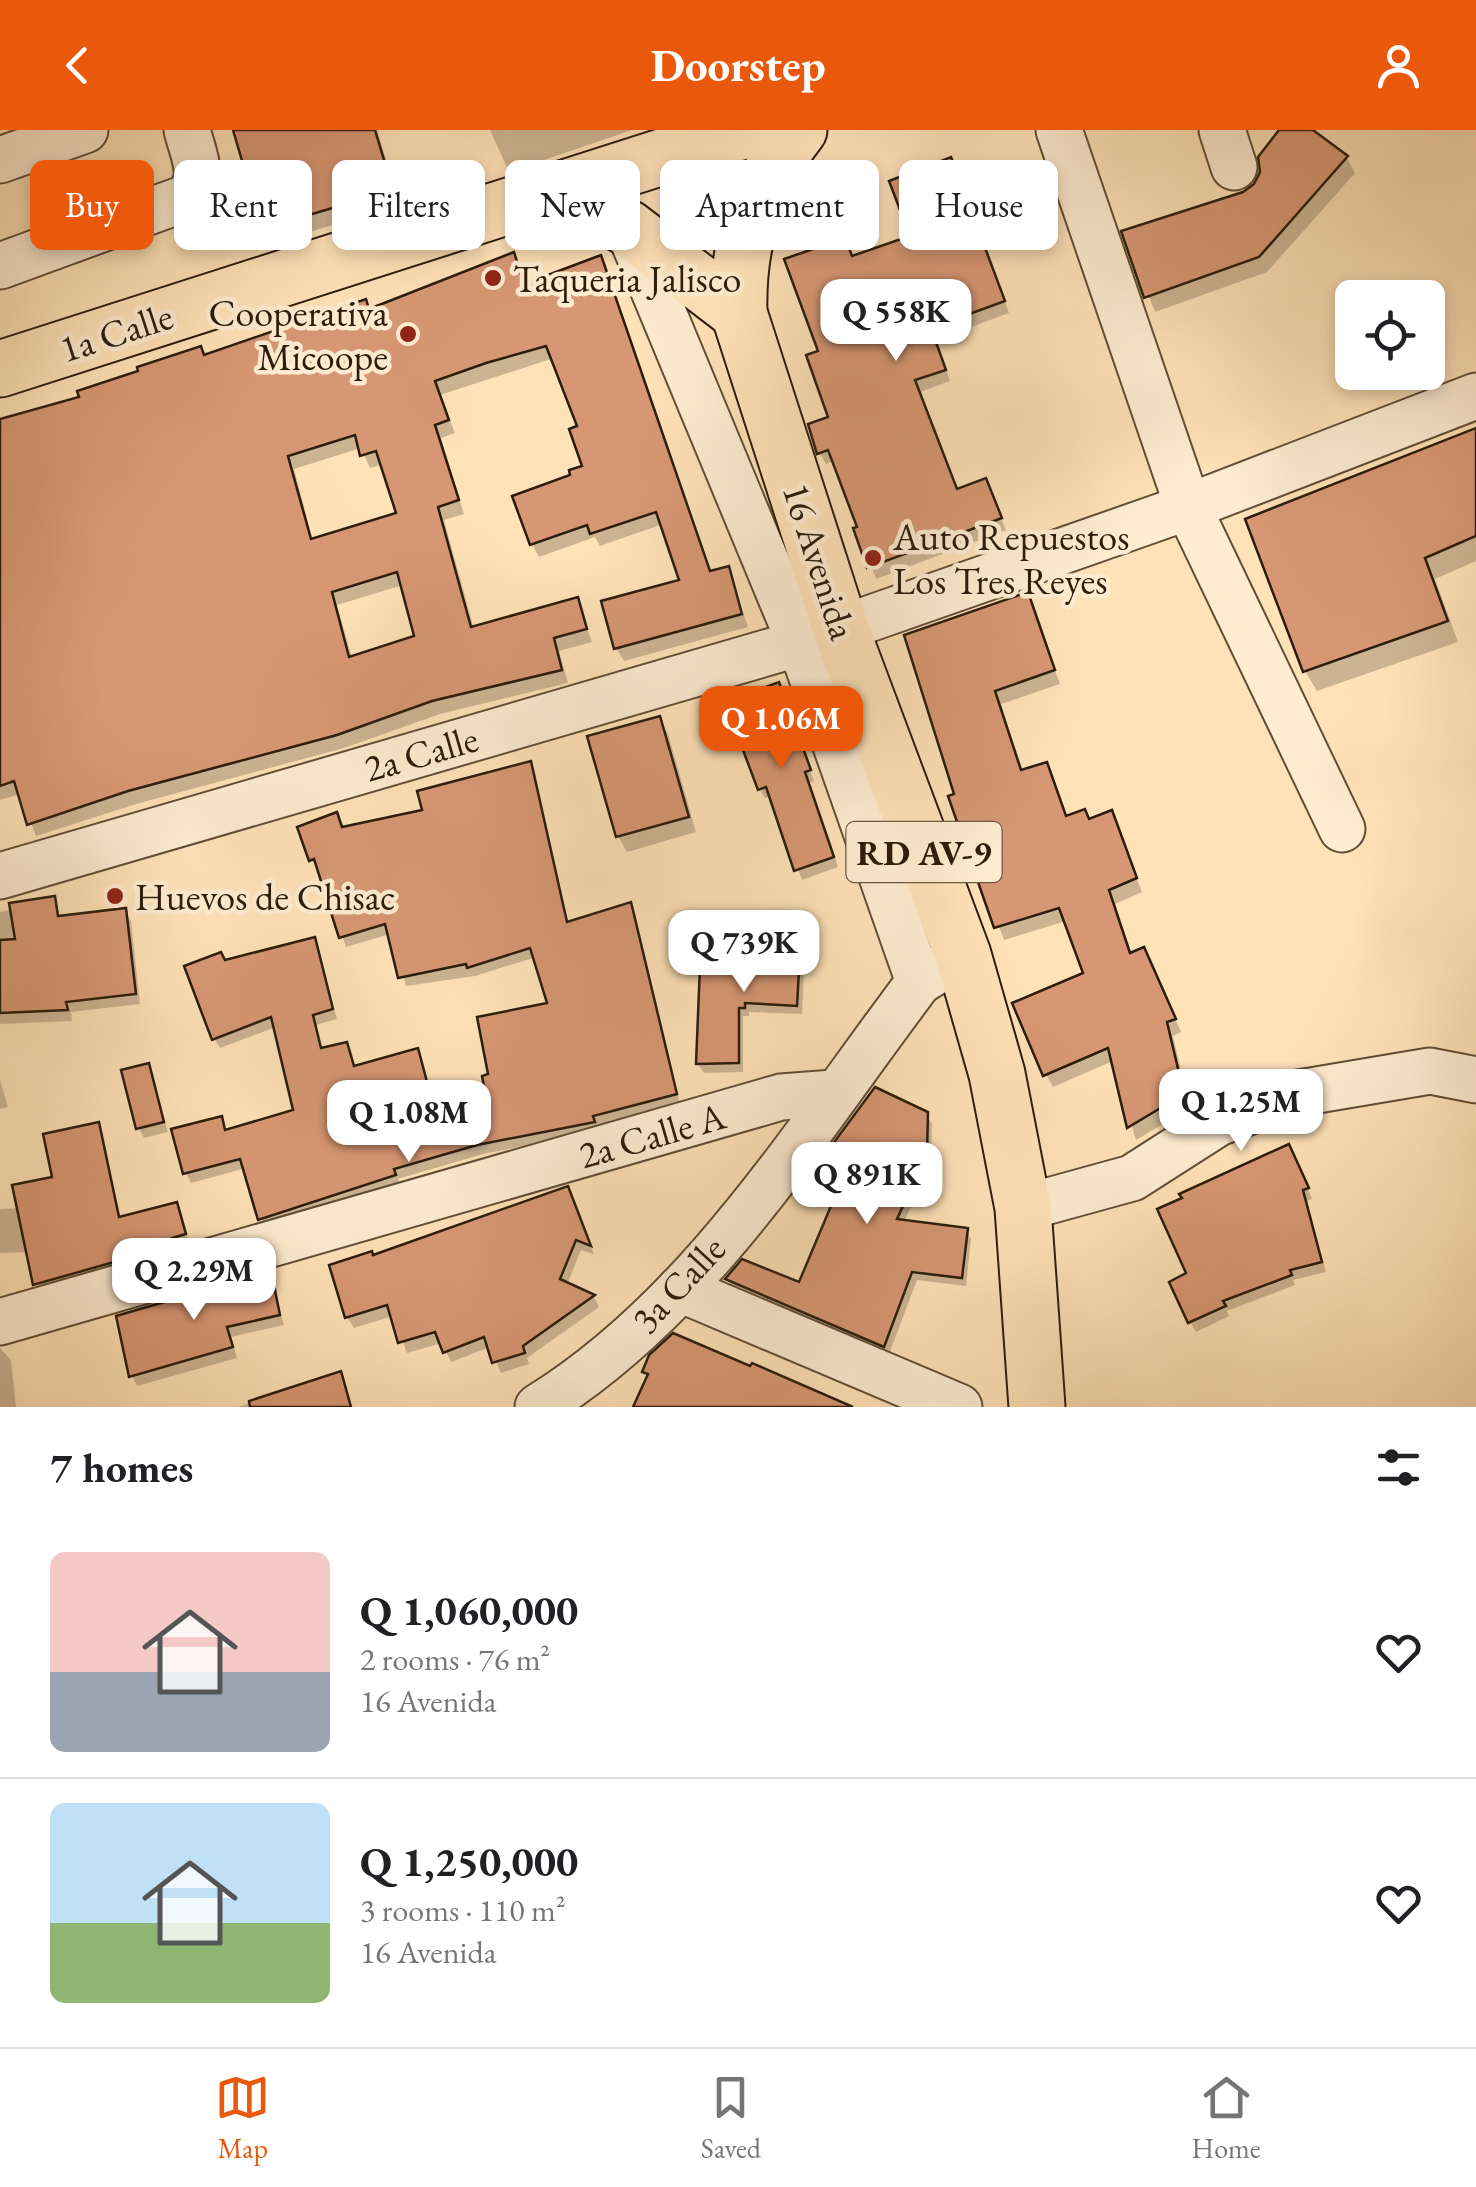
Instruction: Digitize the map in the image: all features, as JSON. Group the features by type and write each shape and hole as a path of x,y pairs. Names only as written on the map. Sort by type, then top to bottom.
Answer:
{"main road":[{"name":"1a Calle","path":"596,160 664,130"},
{"name":"1a Calle","path":"628,160 746,130"},
{"name":"16 Avenida","path":"799,130 763,182 751,210 738,278 740,314 820,635 941,968 997,1074 1023,1208 1037,1407"},
{"name":"1a Calle","path":"0,339 505,193"},
{"name":"1a Calle","path":"0,368 505,195"},
{"path":"640,237 740,314"}],"street":[{"path":"0,160 86,130"},
{"path":"0,266 186,198 195,190 198,171 187,130"},
{"path":"1059,130 1188,507 1342,828"},
{"name":"16 Avenida","path":"638,250 820,635"},
{"name":"2a Calle","path":"0,876 820,635 1188,507 1476,396"},
{"path":"834,1093 941,968"},
{"path":"1023,1208 1132,1178 1218,1123 1272,1100 1375,1076 1430,1070 1476,1080"},
{"name":"3a Calle","path":"538,1407 592,1370 680,1289 788,1159 834,1093"},
{"name":"2a Calle A","path":"0,1322 781,1098 834,1093"},
{"path":"680,1289 959,1407"}],"building":[{"path":"233,130 375,130 384,160 332,160 332,208 312,214 312,160 242,160"},
{"path":"1279,130 1313,130 1348,156 1259,257 1144,298 1121,231 1243,192 1254,184 1260,172 1258,157"},
{"path":"899,177 899,207 889,181"},
{"path":"899,240 899,250 986,250 1005,301 931,328 946,370 915,380 957,489 986,478 1002,518 867,568 853,528 857,527 828,450 817,454 808,424 828,417 806,355 818,351 784,259 810,250 850,250 852,256 879,250"},
{"path":"514,252 524,284 601,255 710,571 729,566 742,614 614,649 601,601 679,580 656,512 590,534 587,525 530,545 512,496 570,475 569,470 582,466 569,429 577,426 546,346 486,363 435,381 449,420 435,425 459,500 438,507 471,627 578,597 587,629 554,638 562,670 432,701 337,735 128,791 27,825 14,781 0,786 0,419 79,397 77,391 201,346 204,355 366,299 369,309","holes":["355,435 360,456 376,451 396,513 311,539 288,456","397,572 414,636 349,657 332,592"]},
{"path":"1476,428 1476,536 1425,558 1448,621 1303,672 1245,519"},
{"path":"1028,592 1055,670 995,691 1021,770 1047,762 1066,816 1085,809 1089,819 1112,810 1137,878 1109,890 1130,953 1144,947 1176,1019 1167,1022 1184,1094 1127,1128 1108,1048 1043,1076 1012,1003 1083,973 1059,908 994,928 948,796 954,794 904,635"},
{"path":"779,682 811,770 805,772 834,857 794,871 766,787 758,790 725,702"},
{"path":"660,716 689,817 616,837 587,736"},
{"path":"531,761 567,922 631,902 677,1094 593,1116 595,1122 477,1145 394,1169 396,1175 258,1220 240,1159 183,1174 171,1129 222,1116 225,1130 293,1110 271,1017 212,1040 184,966 221,952 225,960 315,937 333,1009 313,1015 321,1048 347,1042 354,1066 418,1048 435,1112 486,1097 482,1076 488,1074 477,1017 547,1003 530,948 467,968 466,964 398,978 385,924 339,938 314,859 309,861 297,827 337,812 342,827 422,810 417,791"},
{"path":"55,896 58,916 126,908 136,994 66,1002 68,1010 0,1013 0,940 15,939 9,903"},
{"path":"758,933 801,935 797,1006 745,1003 745,1008 739,1008 739,1063 696,1064 700,966 756,968"},
{"path":"149,1063 164,1122 136,1129 121,1070"},
{"path":"875,1087 928,1112 927,1154 897,1219 968,1228 962,1278 912,1272 884,1347 725,1279 742,1259 799,1282 836,1194 806,1180"},
{"path":"99,1122 119,1217 177,1202 186,1234 172,1238 174,1245 33,1285 12,1185 52,1177 43,1134"},
{"path":"1289,1144 1309,1188 1303,1190 1322,1262 1290,1270 1292,1275 1223,1301 1226,1306 1188,1323 1169,1282 1186,1273 1157,1209 1182,1198 1179,1194"},
{"path":"568,1186 591,1246 576,1240 560,1279 595,1295 523,1346 525,1353 492,1363 484,1337 443,1353 435,1332 398,1343 387,1305 345,1318 329,1265 372,1251 373,1255"},
{"path":"271,1271 280,1315 227,1327 233,1347 129,1377 116,1316"},
{"path":"673,1333 853,1407 633,1407 648,1374 642,1372 649,1355"},
{"path":"341,1371 351,1407 250,1407 249,1401"}],"place":[{"name":"Taqueria Jalisco","path":"493,278"},
{"name":"Cooperativa Micoope","path":"408,334"},
{"name":"Auto Repuestos Los Tres Reyes","path":"873,558"},
{"name":"Huevos de Chisac","path":"115,896"}]}
